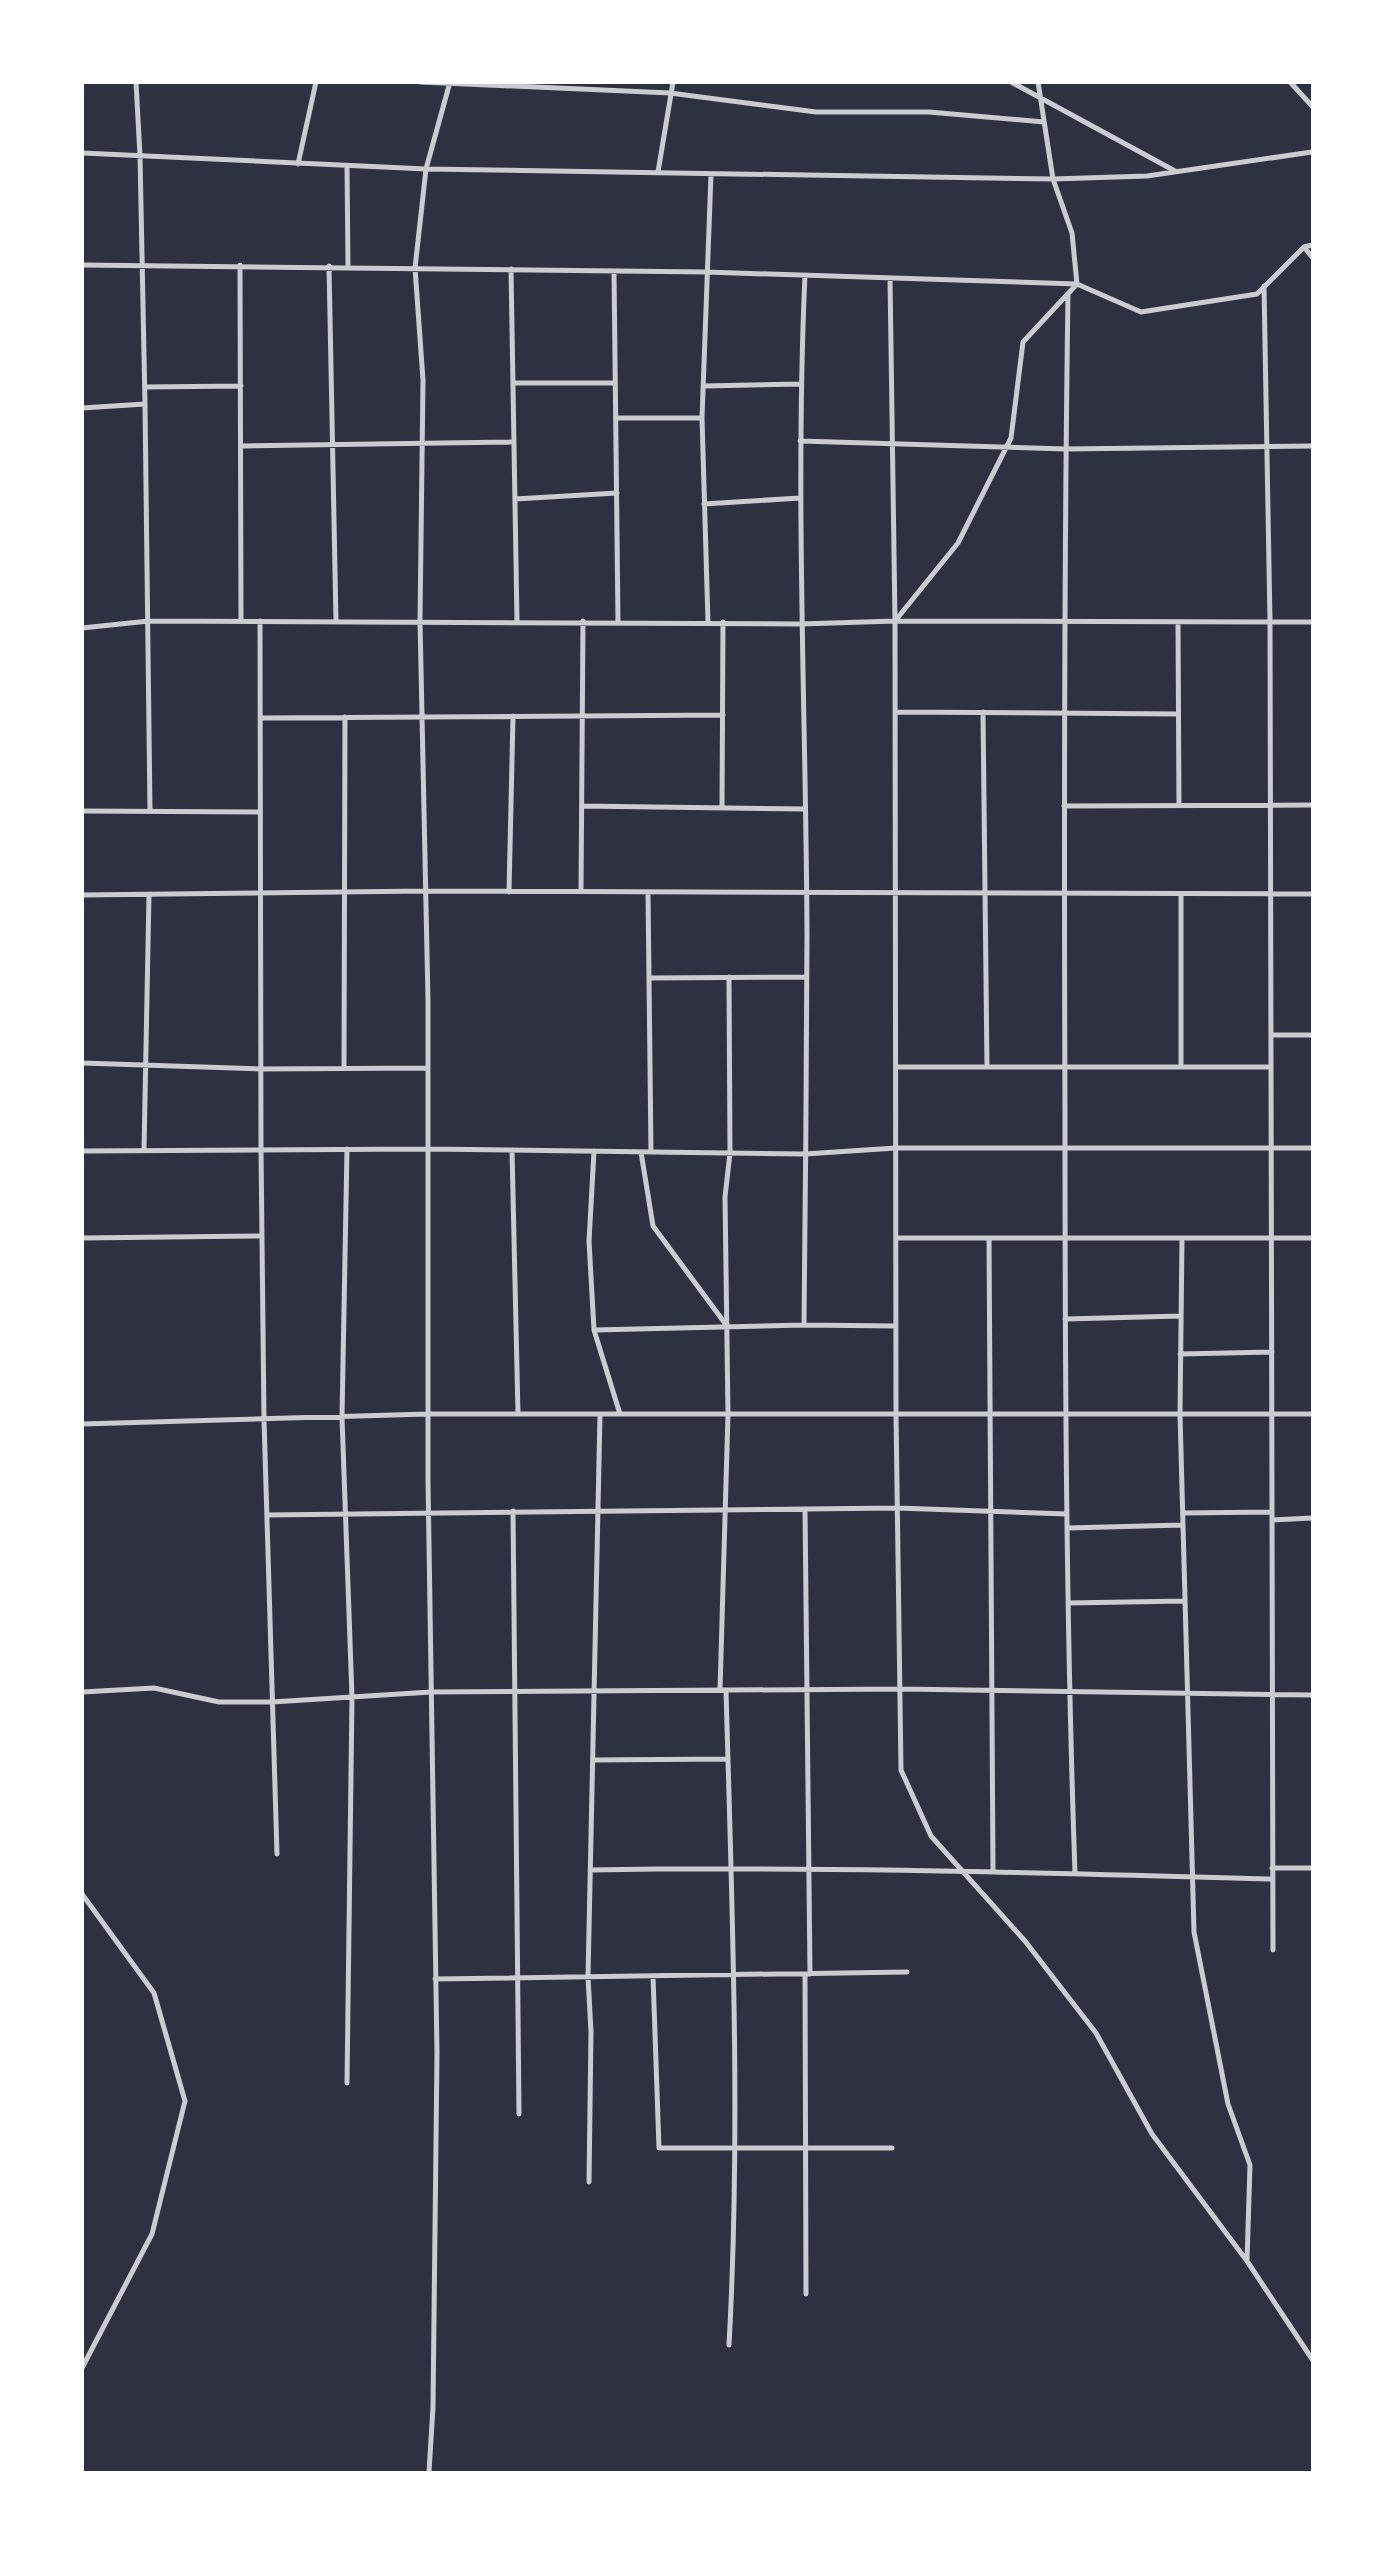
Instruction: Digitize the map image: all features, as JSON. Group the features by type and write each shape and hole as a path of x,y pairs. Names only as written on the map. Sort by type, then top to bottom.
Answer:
{"street":[{"path":"136,82 140,156 145,387 150,811"},
{"path":"298,164 316,82"},
{"path":"420,82 670,93 816,112 929,112 1044,122"},
{"path":"658,172 673,82"},
{"path":"1011,82 1176,172"},
{"path":"895,621 958,543 1007,448 1011,438 1023,342 1077,284 1072,233 1053,179 1038,82"},
{"path":"1290,82 1312,106"},
{"path":"429,2472 433,2408 435,1979 428,1512 428,1068 420,621 423,380 415,268 426,169 450,84"},
{"path":"82,153 426,169 1053,179 1147,176 1312,152"},
{"path":"347,166 348,267"},
{"path":"708,622 702,418 711,174"},
{"path":"82,265 706,272 1077,284 1141,312 1257,294 1304,247 1312,245"},
{"path":"1304,247 1312,256"},
{"path":"240,265 241,621"},
{"path":"329,266 336,621"},
{"path":"511,269 517,621"},
{"path":"614,271 618,622"},
{"path":"804,1325 806,893 801,624 800,384 805,275"},
{"path":"890,278 895,621 896,1414 902,1770 931,1836 1025,1941 1096,2033 1152,2134 1247,2261 1312,2359"},
{"path":"1264,286 1270,622 1273,1950"},
{"path":"1068,294 1064,622 1065,1319 1068,1691 1074,1873"},
{"path":"513,382 615,383"},
{"path":"703,386 800,384"},
{"path":"145,387 240,386"},
{"path":"82,408 145,404"},
{"path":"616,418 702,418"},
{"path":"800,441 1066,450 1312,446"},
{"path":"241,446 514,442"},
{"path":"515,499 617,493"},
{"path":"704,504 800,498"},
{"path":"82,628 149,621 583,621 801,624 895,621 1312,622"},
{"path":"260,621 261,1236 277,1854"},
{"path":"581,892 583,621"},
{"path":"722,808 723,622"},
{"path":"1178,622 1179,806"},
{"path":"895,712 1178,714"},
{"path":"983,712 987,1067"},
{"path":"260,717 723,715"},
{"path":"509,892 513,716"},
{"path":"344,1068 345,717"},
{"path":"1064,806 1312,805"},
{"path":"582,806 804,809"},
{"path":"82,811 260,812"},
{"path":"82,895 426,891 1312,894"},
{"path":"648,892 651,1152"},
{"path":"1181,894 1182,1067"},
{"path":"144,1150 149,895"},
{"path":"649,978 806,976"},
{"path":"729,977 730,1153 725,1197 728,1414 723,1690 728,1759 734,1975 734,2245 729,2345"},
{"path":"1271,1035 1312,1035"},
{"path":"82,1063 260,1069 428,1068"},
{"path":"896,1067 1271,1067"},
{"path":"82,1151 428,1149 806,1154 896,1148 1312,1148"},
{"path":"347,1149 342,1417 352,1697 347,2084"},
{"path":"512,1150 518,1414"},
{"path":"594,1151 589,1241 594,1330 620,1414"},
{"path":"641,1152 653,1226 728,1326"},
{"path":"82,1238 261,1236"},
{"path":"896,1238 1312,1238"},
{"path":"989,1238 993,1871"},
{"path":"1182,1238 1180,1414 1194,1932 1228,2104 1250,2165 1247,2261"},
{"path":"1065,1319 1181,1316"},
{"path":"594,1330 728,1326 896,1326"},
{"path":"1180,1354 1272,1352"},
{"path":"82,1424 428,1414 1312,1414"},
{"path":"589,2182 591,2032 588,1977 600,1414"},
{"path":"267,1515 897,1508 1067,1514"},
{"path":"805,1509 809,1868 805,2149 806,2294"},
{"path":"513,1511 519,2114"},
{"path":"1183,1513 1272,1512"},
{"path":"1272,1520 1312,1518"},
{"path":"1067,1528 1183,1525"},
{"path":"1068,1603 1185,1601"},
{"path":"82,1692 154,1688 219,1702 272,1702 431,1692 807,1689 1312,1695"},
{"path":"593,1760 728,1759"},
{"path":"590,1870 731,1868 961,1870 1272,1879"},
{"path":"1272,1868 1312,1868"},
{"path":"82,1894 154,1993 185,2101 152,2234 82,2368"},
{"path":"435,1979 907,1972"},
{"path":"653,1976 659,2148 892,2148"}]}
